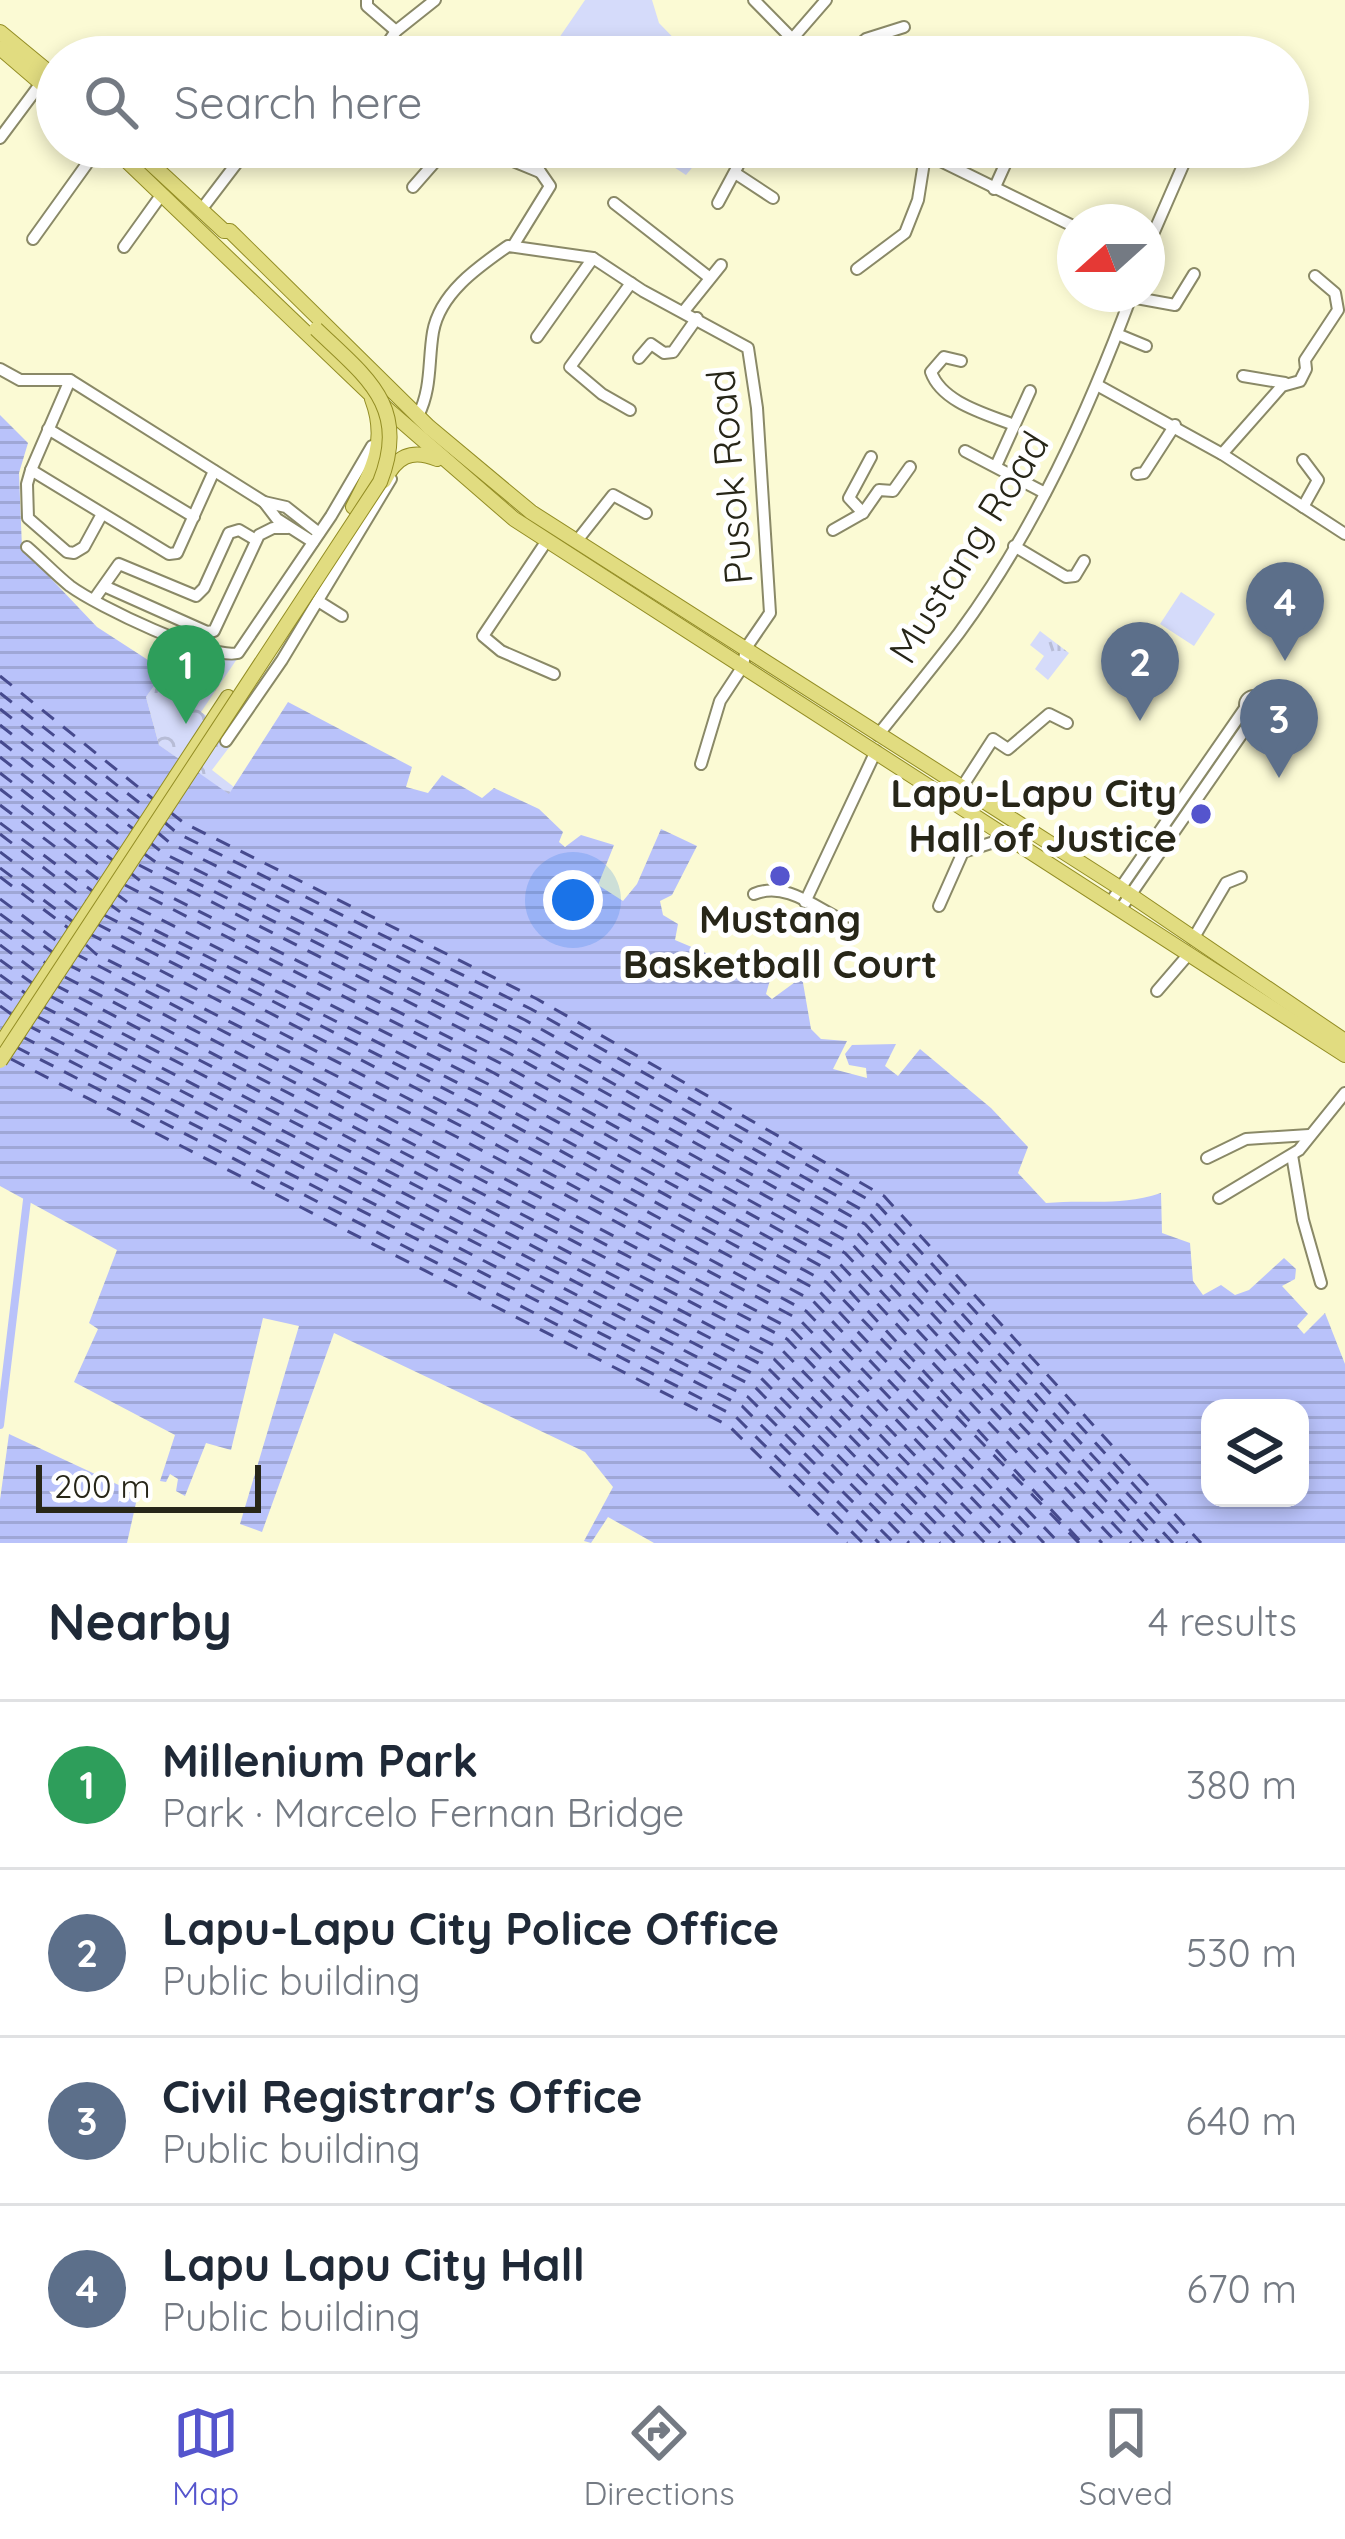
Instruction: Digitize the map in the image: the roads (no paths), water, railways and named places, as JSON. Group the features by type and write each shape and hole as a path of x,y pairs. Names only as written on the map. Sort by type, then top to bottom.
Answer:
{"main road":[{"path":"0,32 36,68"},
{"path":"0,48 36,72"},
{"path":"134,168 370,394 419,424 447,463"},
{"path":"0,1061 380,482 390,451 386,412 377,390 226,239 224,231 156,168"},
{"path":"224,231 230,231 419,424 546,542 743,666 962,787 1124,892 1190,947 1345,1055"},
{"path":"370,394 381,435 375,465"},
{"path":"0,1045 353,506 388,445 419,424"},
{"path":"236,701 259,679 391,467 409,454 425,453 746,648 1002,834 1115,907 1345,1041"}],"street":[{"path":"367,0 367,6 396,31"},
{"path":"393,36 435,0"},
{"path":"754,0 792,36"},
{"path":"796,36 826,0"},
{"path":"876,36 904,27"},
{"path":"0,138 36,96"},
{"path":"33,238 84,168"},
{"path":"201,210 233,168"},
{"path":"413,187 428,168"},
{"path":"531,168 543,173"},
{"path":"419,424 431,376 437,318 466,276 513,246 548,192 548,178 539,168"},
{"path":"718,203 738,168"},
{"path":"857,268 905,233 918,200 919,168"},
{"path":"954,168 1057,218"},
{"path":"994,189 1004,168"},
{"path":"1165,207 1182,168"},
{"path":"735,173 773,198"},
{"path":"124,247 162,194"},
{"path":"614,203 710,278"},
{"name":"Pusok Road","path":"513,246 593,257 748,348 771,608 720,701 701,764"},
{"path":"537,337 593,257"},
{"path":"684,311 721,266"},
{"path":"1165,303 1175,305 1194,274"},
{"path":"1243,376 1285,383 1302,378 1305,360 1338,310 1335,293 1316,277"},
{"path":"630,410 570,367 631,283"},
{"name":"Mustang Road","path":"805,902 877,743 959,632 1045,493 1097,385 1125,312"},
{"path":"639,358 651,344 664,353 673,352 697,318"},
{"path":"1117,334 1146,346"},
{"path":"961,361 944,357 938,361 932,372 942,391 1014,425"},
{"path":"26,547 70,586 142,625 221,656 238,653 369,456 376,433 372,412 339,364"},
{"path":"0,369 20,380 70,380 264,502 286,507 316,537"},
{"path":"70,380 31,470 28,518 67,552 80,552 102,514"},
{"path":"1222,454 1285,383"},
{"path":"1097,385 1174,425 1345,534"},
{"path":"996,466 1030,391"},
{"path":"1137,474 1144,473 1174,425"},
{"path":"48,429 194,517"},
{"path":"964,451 1045,493"},
{"path":"863,512 849,502 849,493 871,457"},
{"path":"1303,507 1318,480 1304,460"},
{"path":"226,741 318,602 397,470 415,461 447,463"},
{"path":"832,530 863,512 879,490 892,491 910,467"},
{"path":"31,470 169,554 177,553 214,471"},
{"path":"576,542 613,495 646,513"},
{"path":"264,502 277,519 316,537"},
{"path":"104,586 214,631 256,540 264,531 291,528"},
{"path":"95,598 116,567 124,564 196,596 230,533 239,530 256,540"},
{"path":"546,542 483,637 501,651 554,674"},
{"path":"1013,546 1066,578 1075,576 1084,561"},
{"path":"318,602 342,616"},
{"path":"1115,907 1250,711"},
{"path":"962,787 993,739 1008,748 1049,714 1067,724"},
{"path":"939,906 963,852 994,842 1002,834"},
{"path":"1157,991 1190,947 1226,883 1241,877"},
{"path":"754,894 774,889 842,920 843,928"},
{"path":"1219,1198 1292,1155 1345,1093"},
{"path":"1207,1158 1250,1138 1310,1135"},
{"path":"1292,1155 1303,1220 1321,1283"}],"water":[{"path":"0,415 28,443 19,473 22,548 97,627 165,671 146,697 159,745 229,794 288,702 412,767 406,787 428,793 442,775 482,798 494,788 539,809 563,832 559,842 565,847 581,835 614,845 598,885 623,901 637,884 661,829 697,846 672,895 660,901 663,915 678,924 675,940 770,980 766,994 772,999 802,977 811,1029 821,1039 847,1041 833,1069 867,1078 866,1068 849,1065 845,1054 852,1045 896,1044 885,1066 898,1076 920,1049 991,1108 1028,1147 1018,1173 1046,1203 1117,1201 1161,1193 1162,1233 1190,1243 1193,1281 1203,1295 1221,1285 1235,1295 1249,1290 1284,1258 1296,1269 1295,1279 1282,1286 1308,1314 1297,1326 1304,1334 1325,1313 1345,1364 1345,1543 654,1543 608,1517 591,1543 584,1541 613,1487 585,1452 334,1333 262,1532 240,1524 299,1326 263,1318 231,1450 206,1443 185,1496 176,1491 178,1479 170,1474 166,1482 160,1481 175,1435 74,1382 98,1329 89,1323 117,1250 0,1186"},
{"path":"9,1434 138,1494 127,1543 0,1543"}],"waterway":[{"path":"0,1425 27,1200"}],"place":[{"name":"Lapu Lapu City Hall","path":"1285,661"},
{"name":"Lapu-Lapu City Police Office","path":"1140,721"},
{"name":"Millenium Park","path":"186,724"},
{"name":"Civil Registrar's Office","path":"1279,778"},
{"name":"Lapu-Lapu City Hall of Justice","path":"1201,814"},
{"name":"Mustang Basketball Court","path":"780,876"}]}
